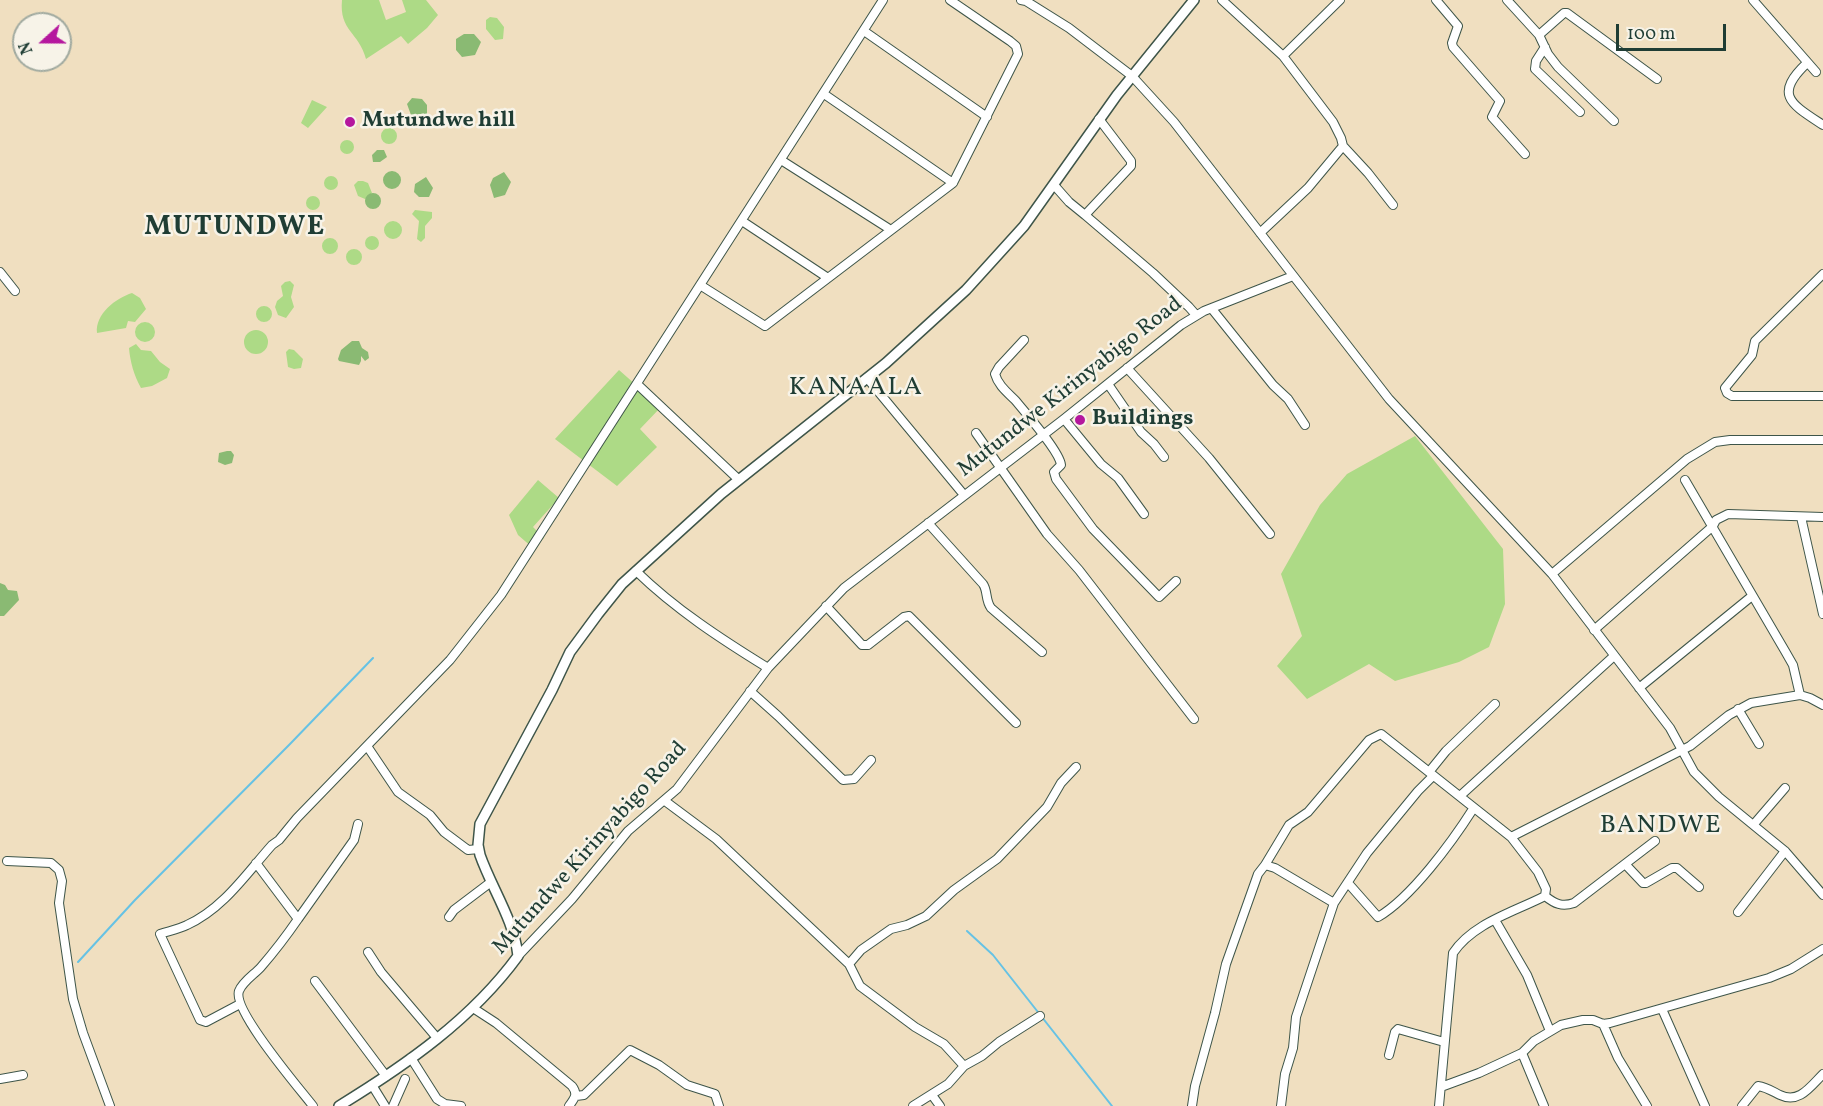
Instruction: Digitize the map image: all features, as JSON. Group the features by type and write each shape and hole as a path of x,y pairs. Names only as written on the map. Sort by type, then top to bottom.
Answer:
{"street":[{"path":"240,1004 206,1022 200,1020 160,934 189,924 215,907 241,883 256,863 450,660 501,595 883,0"},
{"path":"700,285 765,326 953,183 1018,50 1010,41 950,0"},
{"path":"1021,0 1070,28 1132,76 1174,122 1389,399 1552,574 1670,728 1694,772 1704,784 1785,851 1823,895"},
{"path":"518,956 517,941 479,849 480,824 570,652 622,584 738,479 912,341 966,290 1024,226 1099,119 1194,0"},
{"path":"1222,0 1283,56 1333,122 1343,146 1393,205"},
{"path":"1283,56 1340,0"},
{"path":"1436,0 1458,26 1452,43 1453,47 1500,101 1492,117 1525,154"},
{"path":"1507,0 1539,35 1558,67 1614,121"},
{"path":"1753,0 1816,72"},
{"path":"1539,35 1563,13 1568,14 1657,79"},
{"path":"864,31 987,117"},
{"path":"1545,47 1536,62 1536,69 1580,112"},
{"path":"1807,63 1791,80 1788,87 1789,96 1803,112 1823,125"},
{"path":"824,94 953,183"},
{"path":"1085,215 1132,163 1099,119"},
{"path":"1260,233 1308,188 1343,146"},
{"path":"781,160 891,230"},
{"path":"1054,185 1069,202 1154,273 1196,315"},
{"path":"742,221 828,278"},
{"path":"0,272 15,291"},
{"path":"1823,274 1755,341 1754,353 1725,388 1732,396 1823,396"},
{"name":"Mutundwe Kirinyabigo Road","path":"339,1106 411,1058 473,1008 572,899 628,831 677,789 768,668 844,588 1064,419 1158,342 1196,315 1293,276"},
{"path":"1212,309 1273,385 1288,399 1305,425"},
{"path":"1024,340 995,374 1002,387 1043,434 1062,462 1054,472 1056,479 1113,551 1159,597 1176,581"},
{"path":"1127,369 1209,458 1270,534"},
{"path":"867,378 964,495"},
{"path":"637,384 738,479"},
{"path":"1108,384 1141,432 1164,457"},
{"path":"1064,419 1101,464 1118,478 1144,514"},
{"path":"976,433 1047,534 1085,578 1194,719"},
{"path":"1552,574 1687,459 1715,442 1823,440"},
{"path":"1685,480 1793,665 1800,696"},
{"path":"1594,630 1713,526 1716,520 1728,514 1823,517"},
{"path":"1801,517 1823,614"},
{"path":"928,523 983,584 987,603 991,608 1042,652"},
{"path":"636,572 655,590 727,643 768,668"},
{"path":"1639,688 1752,596"},
{"path":"826,606 859,644 864,646 904,616 909,616 1016,723"},
{"path":"1460,796 1614,656"},
{"path":"750,691 843,780 854,779 871,760"},
{"path":"1511,837 1682,750 1738,709 1751,703 1800,696 1821,700"},
{"path":"1281,1106 1293,1048 1296,1017 1334,903 1384,832 1446,752 1495,704"},
{"path":"1738,709 1759,744"},
{"path":"1192,1106 1226,964 1258,874 1289,825 1308,812 1360,749 1376,735 1381,734 1387,738 1473,809 1511,837 1538,872 1546,889 1545,896"},
{"path":"368,746 398,792 430,815 444,832 468,850 479,849"},
{"path":"849,964 861,950 891,929 907,926 926,916 954,890 997,859 1047,807 1061,783 1076,767"},
{"path":"1754,824 1785,788"},
{"path":"665,801 716,839 849,964 860,986 915,1027 944,1044 963,1066"},
{"path":"1348,882 1378,916 1389,910 1416,884 1473,809"},
{"path":"313,1106 252,1026 240,1004 239,991 264,964 298,919 354,840 358,824"},
{"path":"1545,896 1554,904 1561,906 1574,903 1626,865 1654,841"},
{"path":"1738,912 1785,851"},
{"path":"7,861 51,864 59,870 62,881 59,903 73,999 110,1106"},
{"path":"256,863 298,919"},
{"path":"1265,865 1289,875 1334,903"},
{"path":"1626,865 1642,883 1672,868 1677,868 1699,887"},
{"path":"449,916 491,882"},
{"path":"1439,1106 1453,953 1461,941 1495,920 1545,896"},
{"path":"1495,920 1527,975 1550,1031"},
{"path":"1442,1087 1522,1053 1534,1041 1570,1022 1593,1020 1603,1024 1662,1009 1769,978 1791,969 1823,949"},
{"path":"368,952 381,972 437,1038"},
{"path":"315,981 386,1076"},
{"path":"473,1008 496,1023 573,1086 576,1096 569,1106"},
{"path":"1662,1009 1705,1106"},
{"path":"913,1106 948,1084 963,1066 982,1056 999,1042 1040,1016"},
{"path":"1603,1024 1618,1058 1647,1106"},
{"path":"1389,1055 1395,1032 1398,1029 1444,1042"},
{"path":"576,1096 584,1095 630,1050 659,1065 687,1084 715,1094 719,1106"},
{"path":"1522,1053 1544,1106"},
{"path":"411,1058 437,1099 445,1104 461,1106"},
{"path":"1742,1106 1758,1086 1790,1099 1800,1096 1823,1074"},
{"path":"0,1079 22,1075"},
{"path":"393,1106 405,1079"},
{"path":"372,1085 385,1106"},
{"path":"932,1095 939,1106"}],"green space":[{"path":"342,0 379,0 386,20 406,12 402,0 426,0 438,15 408,44 401,36 366,59 359,43 346,25"},
{"path":"490,17 497,18 504,27 503,39 495,40 486,29 486,20"},
{"path":"464,34 474,34 481,42 475,55 462,57 456,50 456,39"},
{"path":"412,98 422,99 427,105 427,115 420,119 411,115 407,104"},
{"path":"312,100 327,107 308,128 301,123"},
{"path":"389,128 397,136 389,144 381,136"},
{"path":"344,140 350,140 354,147 350,154 344,154 340,150 340,144"},
{"path":"377,150 384,150 387,157 380,162 373,162 372,155"},
{"path":"388,171 396,171 401,176 399,187 388,189 383,184 383,176"},
{"path":"504,172 511,182 505,195 494,198 490,185 493,178"},
{"path":"328,176 334,176 338,183 334,190 328,190 324,186 324,180"},
{"path":"426,177 433,188 429,197 419,197 414,192 415,184"},
{"path":"358,181 368,183 372,193 365,199 358,196 354,185"},
{"path":"373,193 381,201 373,209 365,201"},
{"path":"313,196 318,198 320,203 318,208 313,210 308,208 306,203 308,198"},
{"path":"415,210 432,212 432,218 425,226 425,238 421,242 417,239 419,221 412,214"},
{"path":"389,221 397,221 402,226 400,237 389,239 384,234 384,226"},
{"path":"372,236 377,238 379,243 377,248 372,250 367,248 365,243 367,238"},
{"path":"330,238 338,246 330,254 322,246"},
{"path":"354,249 362,257 354,265 346,257"},
{"path":"290,281 294,285 291,297 294,307 286,318 278,315 275,307 277,301 283,296 281,286"},
{"path":"132,293 140,298 146,309 135,322 128,321 126,328 97,333 99,319 103,313 113,303"},
{"path":"264,306 270,308 272,314 270,320 264,322 258,320 256,314 258,308"},
{"path":"145,322 152,325 155,332 152,339 145,342 138,339 135,332 138,325"},
{"path":"256,330 265,333 268,342 265,351 256,354 247,351 244,342 247,333"},
{"path":"352,341 359,341 362,348 368,352 369,358 365,361 361,356 359,365 338,359 341,350"},
{"path":"136,344 141,350 151,351 170,369 167,378 152,386 141,388 131,363 129,348"},
{"path":"289,349 294,350 303,359 301,368 288,367 286,352"},
{"path":"619,370 661,407 640,429 657,447 617,486 555,439"},
{"path":"1415,436 1503,549 1505,604 1489,647 1459,662 1395,681 1369,664 1307,699 1277,666 1302,636 1281,574 1320,505 1347,474"},
{"path":"231,451 234,455 232,463 225,465 218,462 219,453"},
{"path":"538,480 559,498 533,527 544,538 533,548 518,535 509,515"},
{"path":"0,583 8,590 17,591 19,600 4,616 0,616"}],"waterway":[{"path":"78,962 135,900 373,658"},
{"path":"967,931 993,955 1112,1106"}],"place":[{"name":"Mutundwe hill","path":"350,122"},
{"name":"Buildings","path":"1080,420"}],"district":[{"name":"MUTUNDWE","path":"235,229"},
{"name":"KANAALA","path":"856,389"},
{"name":"BANDWE","path":"1661,827"}]}
